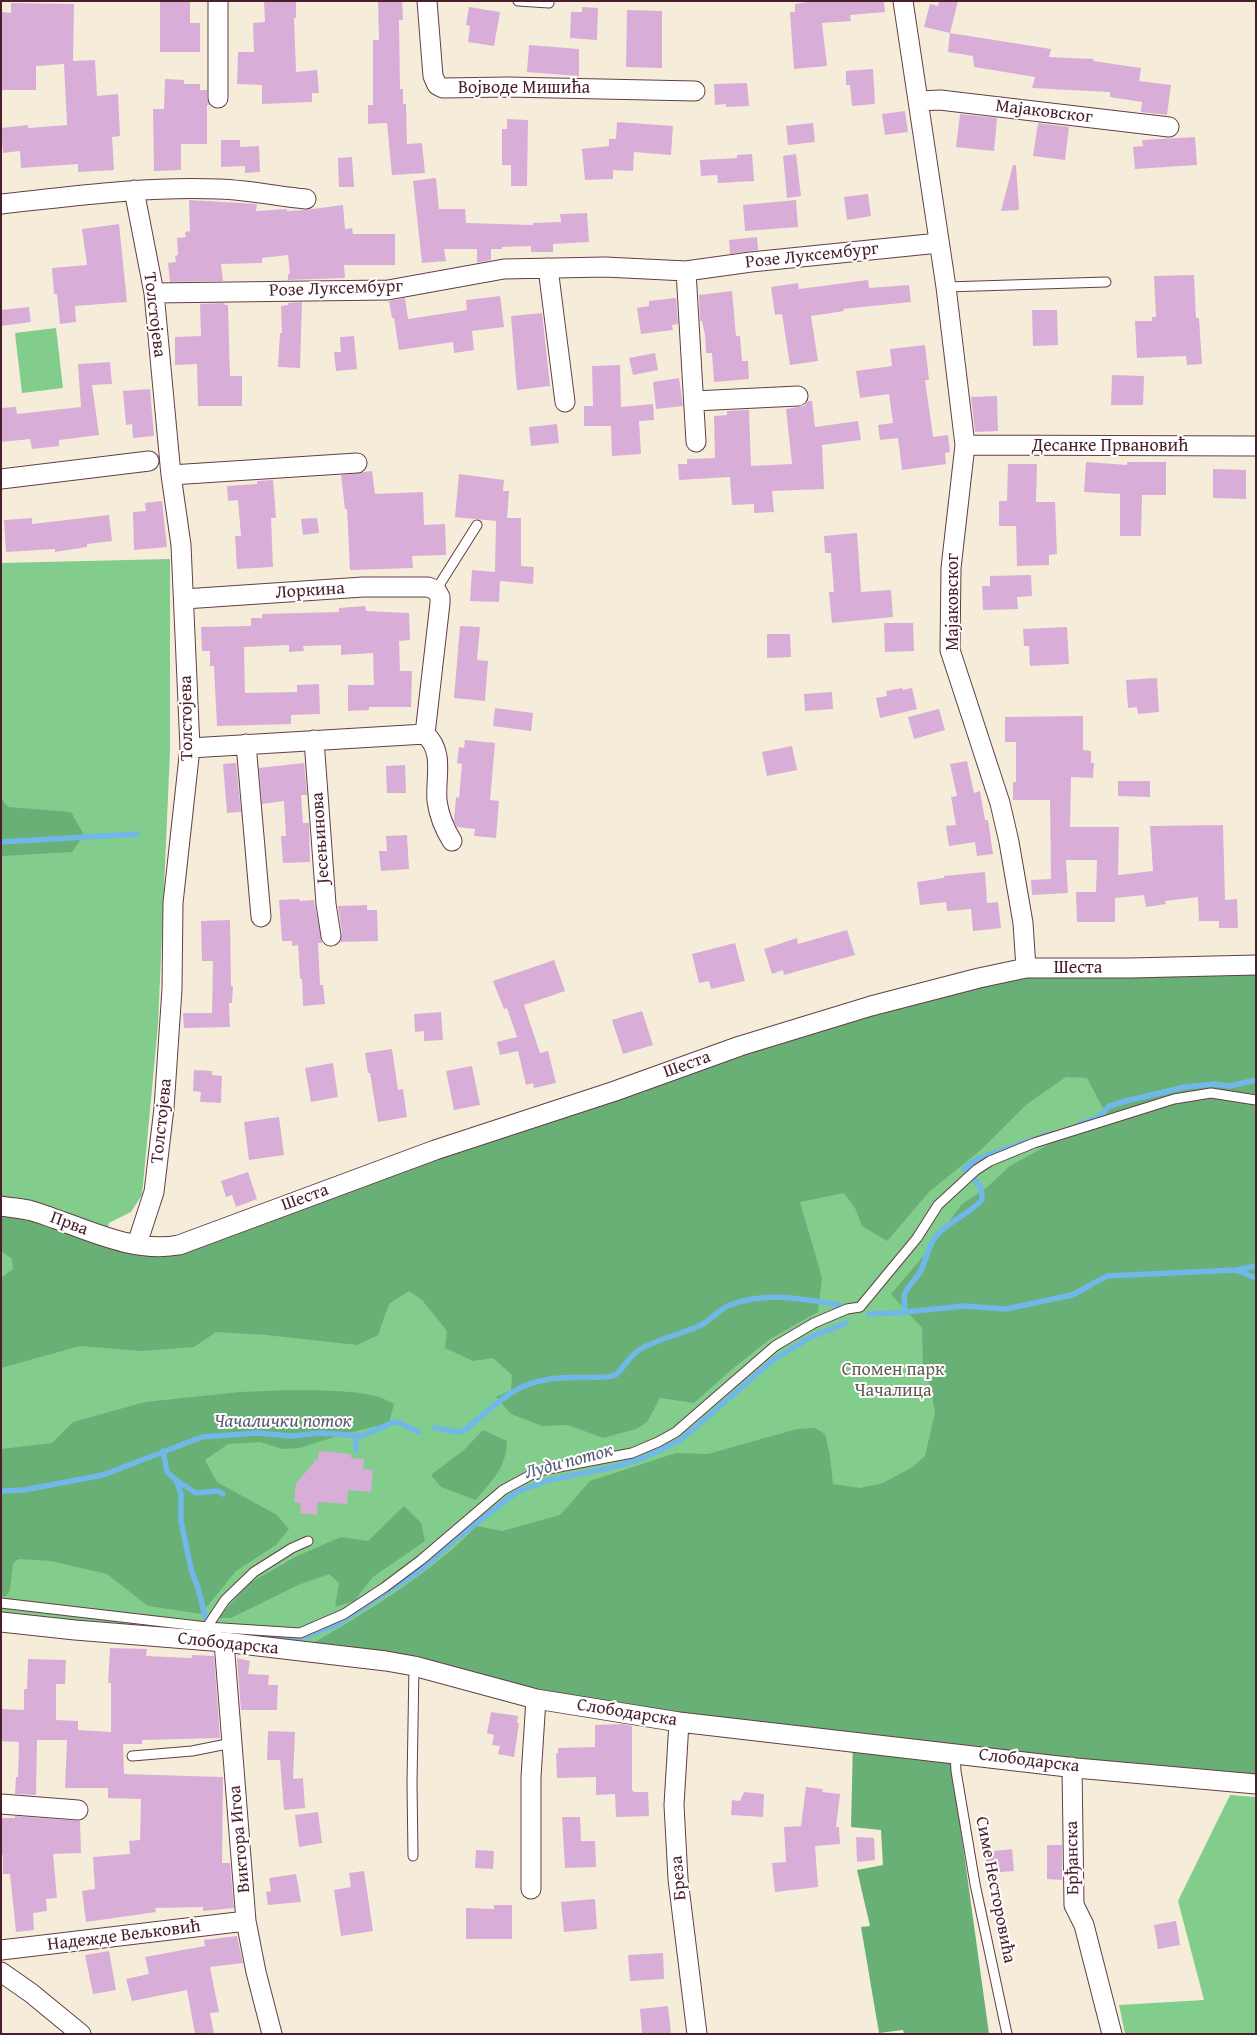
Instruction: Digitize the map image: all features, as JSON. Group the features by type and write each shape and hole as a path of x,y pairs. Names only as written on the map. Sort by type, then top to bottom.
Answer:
{"street":[{"path":"218,1 218,98"},
{"name":"Војводе Мишића","path":"427,1 433,76 437,85 443,88 508,87 696,91"},
{"name":"Мајаковског","path":"903,1 946,287 965,445 951,568 950,650 1000,803 1023,923 1026,968"},
{"name":"Мајаковског","path":"919,101 940,100 1169,127"},
{"path":"1,204 134,190 177,188 221,189 306,199"},
{"name":"Толстојева","path":"134,190 154,293 171,475 181,545 190,748 172,904 172,989 163,1117 154,1192 137,1244"},
{"name":"Розе Луксембург","path":"154,293 388,290 504,269 606,267 686,271 751,262 939,243"},
{"path":"548,268 565,402"},
{"path":"686,271 696,442"},
{"path":"694,401 798,396"},
{"name":"Десанке Првановић","path":"965,445 1256,446"},
{"path":"1,479 149,461"},
{"path":"171,475 357,463"},
{"name":"Лоркина","path":"184,599 363,587 428,587 436,590"},
{"path":"425,734 440,603 440,597 436,590"},
{"path":"190,748 425,734 433,741 437,748 437,798 439,812 452,841"},
{"name":"Јесењинова","path":"314,740 326,904 331,936"},
{"path":"246,744 260,917"},
{"name":"Шеста","path":"137,1244 158,1248 178,1245 435,1150 615,1091 740,1046 871,1006 979,978 1026,968 1256,966"},
{"name":"Прва","path":"1,1206 31,1211 98,1235 137,1244"},
{"name":"Слободарска","path":"1,1622 224,1642 386,1661 414,1666 536,1699 679,1722 955,1752 1072,1767 1256,1784"},
{"name":"Виктора Игоа","path":"224,1642 246,1920 256,1972 272,2034"},
{"path":"531,1889 532,1777 536,1699"},
{"name":"Бреза","path":"679,1722 674,1805 677,1861 696,2034"},
{"name":"Брђанска","path":"1072,1767 1074,1905 1084,1925 1112,2034"},
{"path":"1,1804 78,1810"},
{"name":"Надежде Вељковић","path":"1,1950 246,1920"},
{"path":"1,1972 31,1993 81,2034"}],"lane":[{"path":"518,1 549,3"},
{"path":"946,287 1106,282"},
{"path":"436,590 477,525"},
{"path":"1,1603 207,1627 300,1633 344,1614 421,1560 503,1490 538,1471 632,1453 676,1432 775,1346 814,1323 859,1304 917,1238 938,1205 976,1170 990,1161 1034,1143 1174,1099 1211,1094 1256,1100"},
{"path":"207,1627 225,1600 254,1572 292,1548 308,1541"},
{"path":"414,1666 412,1784 414,1856"},
{"path":"132,1756 192,1751 232,1743"},
{"name":"Симе Несторовића","path":"955,1752 956,1771 974,1874 1007,2034"}],"green space":[{"path":"56,328 63,388 22,393 15,333"},
{"name":"Спомен парк Чачалица","path":"170,559 170,751 158,1025 142,1195 131,1212 109,1223 106,1236 157,1248 1256,965 1256,1784 414,1666 1,1622 1,563"},
{"path":"1,798 8,807 71,812 84,835 72,852 1,856"},
{"path":"1256,965 1256,1094 1227,1091 1171,1095 1107,1116 1087,1078 1066,1077 1027,1104 982,1149 929,1192 887,1241 862,1226 855,1208 844,1193 800,1202 822,1278 818,1312 770,1339 694,1403 660,1398 647,1422 636,1429 603,1438 568,1425 542,1426 511,1414 496,1397 511,1390 512,1375 493,1358 473,1361 445,1348 447,1331 422,1300 409,1291 389,1304 378,1335 357,1345 266,1335 216,1332 194,1347 142,1351 80,1346 1,1368 1,1278 13,1269 12,1259 1,1251 1,1206 158,1248 435,1150 979,978"},
{"path":"1209,1098 1248,1102 1256,1105 1256,1784 950,1752 989,2034 904,2034 903,2030 879,2033 861,1927 870,1926 857,1870 883,1865 881,1830 851,1827 853,1741 300,1651 409,1583 477,1526 502,1531 560,1515 590,1481 676,1453 708,1454 797,1429 815,1428 825,1434 833,1484 860,1488 883,1483 911,1468 925,1456 935,1413 931,1389 923,1365 922,1328 891,1294 926,1253 962,1204 985,1189 1010,1166 1053,1142 1175,1103"},
{"path":"288,1390 358,1393 371,1395 394,1404 389,1423 337,1436 300,1448 282,1449 260,1442 228,1444 205,1460 217,1482 277,1515 289,1529 276,1545 236,1571 201,1614 148,1606 107,1574 51,1561 19,1559 13,1563 10,1590 6,1596 1,1596 1,1449 52,1443 73,1422 145,1402 240,1392"},
{"path":"483,1430 507,1441 504,1459 493,1480 476,1500 441,1487 431,1475 464,1450"},
{"path":"404,1506 421,1523 425,1541 373,1577 354,1601 335,1607 339,1583 329,1574 298,1585 231,1618 218,1618 250,1583 295,1557 341,1537 368,1541"},
{"path":"1230,1795 1256,1797 1256,2034 1125,2034 1119,2005 1204,2000 1178,1901"}],"building":[{"path":"160,1 190,1 190,23 200,23 200,52 160,52"},
{"path":"264,1 296,1 296,18 294,18 296,72 317,70 319,93 312,93 312,102 262,104 262,85 237,84 238,52 254,52 253,23 265,22"},
{"path":"378,1 402,1 403,20 399,20 400,89 403,89 403,104 406,104 407,144 422,143 425,173 392,175 387,123 368,124 368,105 373,105 373,40 379,40"},
{"path":"814,1 884,1 885,12 850,15 851,21 822,23 827,66 794,69 790,12 795,12 795,4"},
{"path":"939,1 958,1 950,33 924,27 930,4 938,6"},
{"path":"11,3 74,4 73,61 95,60 97,96 118,94 120,136 112,137 114,170 78,172 78,164 21,168 20,151 3,153 1,128 28,125 28,128 67,125 64,64 36,66 36,90 1,90 2,12 11,13"},
{"path":"469,7 500,12 494,46 468,42 470,26 466,25"},
{"path":"582,7 598,8 597,40 570,38 571,12 582,12"},
{"path":"627,10 662,11 662,68 626,67"},
{"path":"950,33 1051,49 1049,57 1094,59 1093,61 1141,68 1139,81 1171,85 1167,115 1141,112 1142,102 1110,97 1110,92 1032,88 1035,77 974,67 973,56 948,52"},
{"path":"529,45 579,49 579,76 527,72"},
{"path":"873,69 875,104 852,106 850,85 846,85 846,71"},
{"path":"165,79 184,80 184,84 200,84 200,90 207,90 207,98 210,105 207,105 207,144 181,144 181,170 154,171 153,109 164,109"},
{"path":"747,83 749,106 726,107 726,104 715,105 714,84"},
{"path":"905,111 908,132 885,135 882,114"},
{"path":"960,114 997,118 994,151 956,147"},
{"path":"507,119 528,120 527,186 511,186 511,165 502,165 502,129 507,129"},
{"path":"617,122 673,126 671,155 634,152 633,171 613,170 613,179 585,180 582,149 609,146 609,139 616,139"},
{"path":"813,123 815,142 788,145 786,126"},
{"path":"1038,123 1069,127 1065,160 1033,156"},
{"path":"1195,137 1197,165 1135,169 1133,147 1143,146 1142,140"},
{"path":"221,140 240,140 240,147 259,146 260,172 245,173 245,166 221,167"},
{"path":"752,154 754,181 718,183 717,175 701,176 700,160 737,158 737,155"},
{"path":"796,154 801,196 787,198 783,156"},
{"path":"352,157 354,187 339,187 338,158"},
{"path":"1013,165 1016,165 1019,210 1001,211"},
{"path":"436,178 439,209 465,209 466,223 533,225 533,223 561,222 560,214 587,213 589,242 553,244 553,252 531,252 531,246 491,249 491,260 481,262 477,262 477,249 444,249 446,261 422,263 413,181"},
{"path":"868,194 871,216 847,220 844,197"},
{"path":"189,200 257,204 256,211 305,210 343,205 345,229 352,228 353,234 395,234 395,265 344,265 345,278 288,280 288,274 290,274 288,255 262,258 262,263 221,264 223,281 170,282 168,263 176,262 175,256 178,255 177,238 186,237 185,232 190,231"},
{"path":"796,200 798,227 745,231 743,205"},
{"path":"119,224 127,302 75,306 76,322 60,324 57,294 54,294 52,268 87,265 82,229"},
{"path":"757,237 758,250 730,254 729,240"},
{"path":"1194,275 1196,318 1199,318 1202,364 1187,365 1186,356 1137,358 1135,321 1152,321 1152,317 1156,317 1154,276"},
{"path":"868,280 869,288 909,285 911,302 843,309 844,311 811,316 818,361 790,365 782,314 775,315 771,287 798,283 799,289"},
{"path":"732,291 736,336 740,336 742,361 748,361 749,379 714,382 712,353 706,353 705,335 702,321 700,321 699,295"},
{"path":"500,296 504,327 472,331 474,350 454,353 453,342 399,350 389,301 405,298 408,319 467,310 466,300"},
{"path":"676,298 678,324 672,325 673,330 641,334 637,308 649,306 649,301"},
{"path":"302,302 300,368 278,367 280,333 282,333 281,306 288,305 288,303"},
{"path":"224,303 228,305 230,376 242,376 242,406 198,406 197,364 175,365 175,337 201,336 200,304"},
{"path":"29,307 31,322 1,326 1,310"},
{"path":"1032,310 1057,310 1058,345 1033,346"},
{"path":"542,313 550,386 517,390 511,316"},
{"path":"354,336 357,369 336,371 334,352 341,352 340,337"},
{"path":"925,345 929,380 925,380 933,437 948,435 950,452 945,453 946,464 902,470 898,438 880,440 878,425 893,423 889,394 860,398 856,371 892,366 890,349"},
{"path":"655,353 658,370 633,375 629,358"},
{"path":"110,362 112,384 92,385 99,435 59,440 59,446 32,449 30,439 1,442 1,408 16,407 17,414 81,407 78,364"},
{"path":"620,365 621,407 653,404 654,420 639,421 641,454 612,456 611,426 584,426 584,406 593,406 592,366"},
{"path":"1112,375 1144,376 1143,405 1111,405"},
{"path":"679,378 683,406 656,409 653,382"},
{"path":"150,389 154,436 133,438 132,424 126,425 123,391"},
{"path":"997,396 998,431 975,432 971,397"},
{"path":"808,401 812,401 815,427 858,421 861,440 822,445 824,489 772,491 774,512 754,513 754,504 732,505 730,477 679,480 678,464 687,464 687,459 715,458 714,416 727,415 727,411 749,410 751,466 792,464 786,409 804,406"},
{"path":"557,424 559,443 531,446 529,427"},
{"path":"1086,462 1127,465 1127,462 1166,462 1166,495 1142,495 1141,536 1120,536 1120,494 1084,492"},
{"path":"1008,464 1037,464 1036,502 1055,502 1057,554 1049,555 1049,565 1017,566 1016,526 999,526 999,501 1007,501"},
{"path":"1213,469 1246,470 1246,499 1213,498"},
{"path":"372,471 375,494 423,492 424,525 445,524 446,555 412,556 413,568 350,570 347,509 345,509 341,475"},
{"path":"459,474 504,480 503,491 509,491 507,518 521,518 521,566 534,567 533,584 500,581 499,602 470,601 472,570 495,572 496,521 455,517"},
{"path":"273,480 276,518 271,518 273,567 237,569 235,536 241,536 238,500 228,501 227,486 257,484 257,481"},
{"path":"162,501 167,547 134,550 133,512 146,511 145,503"},
{"path":"109,515 112,541 87,544 87,547 55,552 55,549 6,552 4,520 32,518 32,524"},
{"path":"317,518 319,533 303,535 301,519"},
{"path":"857,533 861,592 891,590 893,617 832,623 829,592 834,592 831,553 825,553 824,536"},
{"path":"1031,575 1032,596 1017,597 1018,609 983,610 982,586 990,586 990,576"},
{"path":"365,606 366,611 409,613 410,640 399,641 400,671 412,671 411,707 369,707 369,710 348,711 348,685 374,685 373,653 341,655 341,645 303,646 304,651 289,652 289,645 244,647 245,693 297,692 297,685 319,684 320,714 291,715 291,724 217,726 214,666 210,666 210,651 202,651 201,627 251,626 251,618 262,618 262,614 339,612 339,608"},
{"path":"884,623 913,623 914,651 885,652"},
{"path":"460,626 480,627 477,660 488,661 485,701 454,698"},
{"path":"1067,627 1069,664 1030,666 1029,646 1024,646 1023,629"},
{"path":"767,634 790,634 791,657 767,658"},
{"path":"1157,678 1159,712 1138,714 1137,707 1128,708 1126,680"},
{"path":"902,688 903,690 912,688 917,709 880,718 876,698 887,696 886,691"},
{"path":"832,692 833,709 805,711 804,694"},
{"path":"495,708 533,713 531,731 493,726"},
{"path":"939,709 945,730 914,739 908,717"},
{"path":"1083,716 1083,750 1091,751 1091,763 1094,763 1093,778 1071,777 1070,827 1119,827 1118,875 1153,871 1150,826 1223,825 1225,900 1237,899 1238,928 1219,928 1219,921 1199,921 1198,897 1165,901 1166,904 1146,907 1144,895 1115,898 1115,922 1077,922 1076,892 1096,892 1097,860 1066,860 1068,893 1032,895 1031,880 1051,879 1050,800 1013,800 1013,782 1016,782 1016,742 1005,742 1005,717"},
{"path":"465,740 495,743 490,800 499,801 496,838 474,836 475,829 457,827 454,821 456,797 459,798 462,764 457,763 459,747 464,748"},
{"path":"792,746 797,770 767,776 762,752"},
{"path":"967,761 974,793 980,791 985,820 988,820 993,854 977,856 975,842 949,846 946,826 956,825 951,797 957,796 950,764"},
{"path":"236,763 241,812 227,813 223,764"},
{"path":"304,763 307,795 301,795 303,823 309,823 310,862 283,863 281,836 286,836 284,801 262,804 259,768"},
{"path":"405,765 406,793 387,793 386,766"},
{"path":"1118,781 1150,781 1150,797 1118,796"},
{"path":"407,835 409,869 381,871 379,851 387,851 386,836"},
{"path":"985,872 987,903 998,902 1001,928 973,931 971,909 947,911 946,902 920,905 917,882 944,878 944,876"},
{"path":"299,899 300,901 314,900 322,943 318,943 320,985 323,985 325,1004 303,1006 298,945 292,946 292,941 282,941 279,900"},
{"path":"367,905 367,910 377,910 378,941 340,942 342,934 338,906"},
{"path":"230,920 231,986 233,986 232,1003 229,1003 230,1027 184,1028 183,1013 212,1013 213,961 202,961 201,921"},
{"path":"847,930 855,955 784,975 783,970 772,974 764,949 797,938 798,944"},
{"path":"735,943 745,981 711,989 709,981 699,983 692,954"},
{"path":"554,960 565,991 524,1005 540,1053 548,1051 556,1083 534,1088 533,1083 526,1085 518,1051 500,1055 497,1042 517,1037 507,1008 504,1009 493,981"},
{"path":"642,1011 653,1045 623,1054 612,1020"},
{"path":"441,1012 443,1040 424,1041 424,1031 415,1032 414,1014"},
{"path":"392,1049 398,1090 403,1089 407,1117 378,1122 365,1053"},
{"path":"333,1063 338,1097 311,1102 305,1068"},
{"path":"472,1066 480,1105 454,1110 446,1071"},
{"path":"194,1070 212,1071 212,1075 222,1076 221,1103 200,1102 201,1092 193,1091"},
{"path":"279,1117 284,1155 249,1160 244,1122"},
{"path":"248,1172 257,1199 236,1207 232,1195 226,1197 221,1181"},
{"path":"319,1451 351,1454 351,1458 364,1459 363,1469 373,1470 371,1492 348,1490 347,1504 318,1502 317,1515 300,1513 301,1503 294,1502 296,1483 314,1463 314,1460 318,1459"},
{"path":"110,1648 147,1649 146,1656 192,1658 192,1655 214,1656 220,1738 142,1740 142,1744 123,1744 124,1774 223,1777 222,1863 230,1863 234,1908 203,1911 203,1907 155,1908 156,1912 86,1922 82,1891 95,1889 93,1857 130,1854 129,1841 140,1840 141,1799 108,1798 108,1788 65,1788 67,1740 37,1740 36,1795 15,1794 16,1777 18,1777 19,1742 1,1741 1,1709 24,1710 24,1689 27,1689 28,1659 66,1660 65,1684 56,1684 56,1720 78,1721 78,1730 111,1732 111,1683 108,1683"},
{"path":"237,1658 250,1661 248,1674 269,1675 268,1685 278,1685 277,1710 241,1710"},
{"path":"491,1712 518,1716 517,1723 519,1723 514,1757 498,1754 500,1746 492,1745 494,1735 487,1733"},
{"path":"623,1724 632,1726 632,1790 634,1792 648,1792 649,1816 616,1817 615,1794 596,1795 596,1777 557,1778 556,1753 558,1753 558,1748 595,1747 595,1725"},
{"path":"268,1731 295,1732 293,1779 303,1778 305,1808 284,1810 280,1760 267,1760"},
{"path":"806,1787 823,1789 822,1792 840,1794 836,1827 839,1827 840,1844 815,1846 818,1887 775,1892 772,1863 786,1862 784,1827 801,1826"},
{"path":"744,1792 764,1794 763,1817 731,1815 732,1800 740,1801"},
{"path":"318,1812 322,1843 299,1847 295,1815"},
{"path":"15,1816 80,1821 81,1853 53,1854 57,1898 46,1899 47,1911 33,1913 34,1930 16,1932 10,1874 3,1874 3,1855 1,1855 1,1818 15,1818"},
{"path":"562,1817 580,1817 581,1841 595,1841 596,1867 565,1868"},
{"path":"856,1837 874,1838 875,1860 857,1862"},
{"path":"1047,1845 1062,1845 1062,1880 1047,1879"},
{"path":"1012,1849 1014,1871 987,1873 985,1852"},
{"path":"476,1850 494,1851 493,1869 475,1868"},
{"path":"364,1871 373,1931 341,1936 334,1890 351,1887 349,1873"},
{"path":"296,1874 301,1902 268,1905 266,1892 271,1891 269,1878"},
{"path":"595,1899 597,1929 564,1932 561,1902"},
{"path":"494,1905 512,1905 512,1939 466,1939 466,1908 494,1909"},
{"path":"1176,1921 1180,1945 1158,1949 1154,1925"},
{"path":"237,1936 243,1963 210,1967 219,2012 210,2013 214,2034 195,2034 187,1990 132,2001 126,1979 149,1974 145,1957 205,1946 204,1940"},
{"path":"109,1951 116,1990 93,1994 85,1955"},
{"path":"663,1953 664,1979 630,1981 628,1955"},
{"path":"668,2006 671,2034 642,2034 640,2009"}],"waterway":[{"path":"1,842 137,834"},
{"path":"1078,1125 1100,1116 1109,1106 1126,1101 1185,1087 1214,1084 1230,1086 1256,1080"},
{"path":"967,1171 964,1169 977,1159 1052,1133"},
{"path":"905,1312 904,1295 920,1272 933,1240 947,1226 982,1200 981,1188 973,1178"},
{"path":"1236,1270 1256,1266"},
{"name":"Чачалички поток","path":"869,1314 964,1306 1006,1309 1072,1295 1107,1276 1236,1270 1256,1278"},
{"name":"Чачалички поток","path":"435,1428 458,1432 464,1431 505,1397 532,1383 558,1378 615,1375 639,1350 699,1326 726,1307 743,1301 770,1297 812,1300 839,1305"},
{"name":"Луди поток","path":"225,1632 289,1639 307,1636 338,1624 422,1569 457,1538 517,1492 549,1480 610,1468 643,1458 681,1440 772,1361 809,1338 846,1323"},
{"name":"Чачалички поток","path":"1,1491 24,1490 103,1475 202,1437 257,1433 291,1436 320,1433 362,1436 394,1422 419,1432"},
{"path":"356,1436 356,1450"},
{"name":"Луди поток","path":"163,1451 167,1472 176,1480 181,1494 181,1521 191,1569 206,1620"},
{"path":"176,1480 196,1493 217,1491 223,1494"}]}
